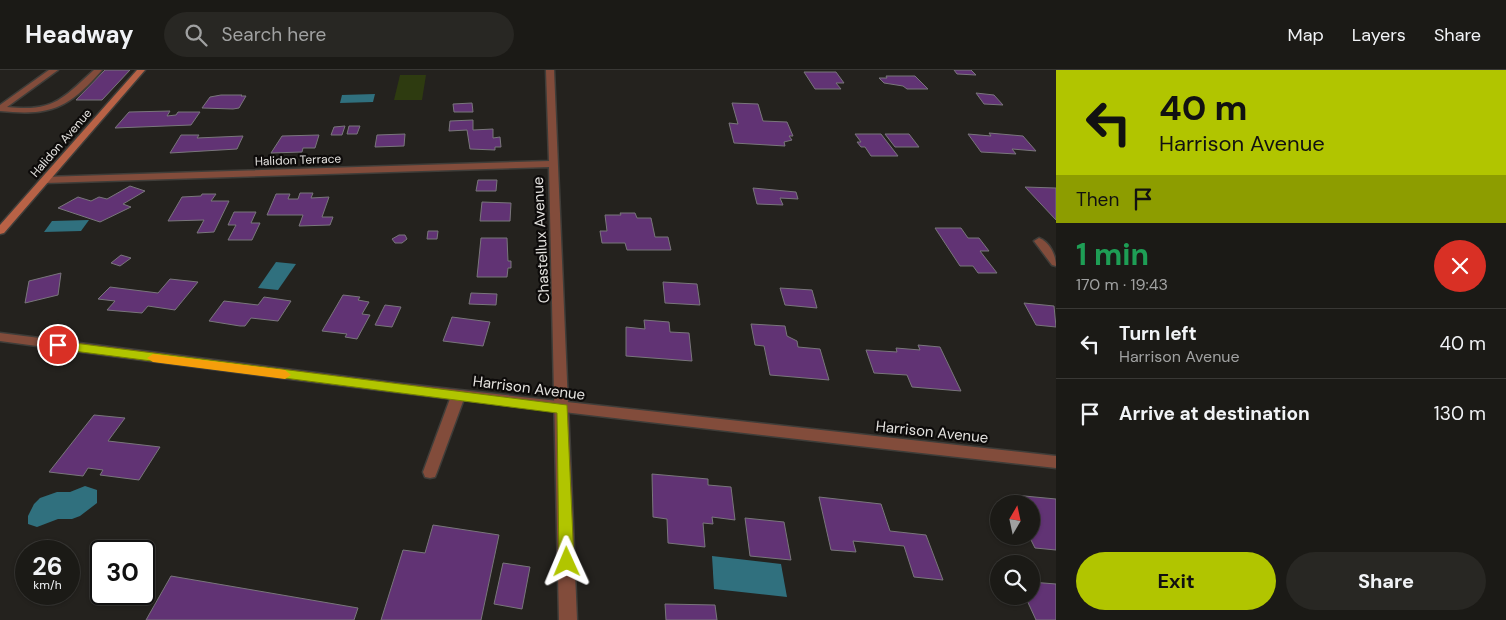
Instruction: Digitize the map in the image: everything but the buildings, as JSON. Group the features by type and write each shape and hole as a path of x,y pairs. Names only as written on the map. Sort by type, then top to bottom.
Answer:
{"main road":[{"name":"Halidon Avenue","path":"0,231 141,70"}],"street":[{"path":"0,109 54,70"},
{"path":"0,109 36,112 48,109 62,103 98,70"},
{"name":"Chastellux Avenue","path":"550,70 552,164 563,408 568,620"},
{"name":"Halidon Terrace","path":"45,180 552,164"},
{"path":"1056,243 1039,241 1056,263"},
{"name":"Harrison Avenue","path":"0,337 223,368 458,396 1056,462"},
{"path":"430,472 458,396"}],"green space":[{"path":"400,75 426,75 422,100 394,100"}],"water":[{"path":"375,94 373,102 340,103 342,95"},
{"path":"89,220 81,231 44,232 52,221"},
{"path":"276,262 296,264 278,290 258,288"},
{"path":"85,486 97,490 97,503 80,516 72,519 58,519 37,527 28,524 28,516 34,504 40,498 57,492 70,492"},
{"path":"712,556 781,564 787,597 714,589"}],"slow traffic":[{"path":"153,358 285,375"}],"route":[{"path":"58,345 232,369 563,408 567,562"}]}
